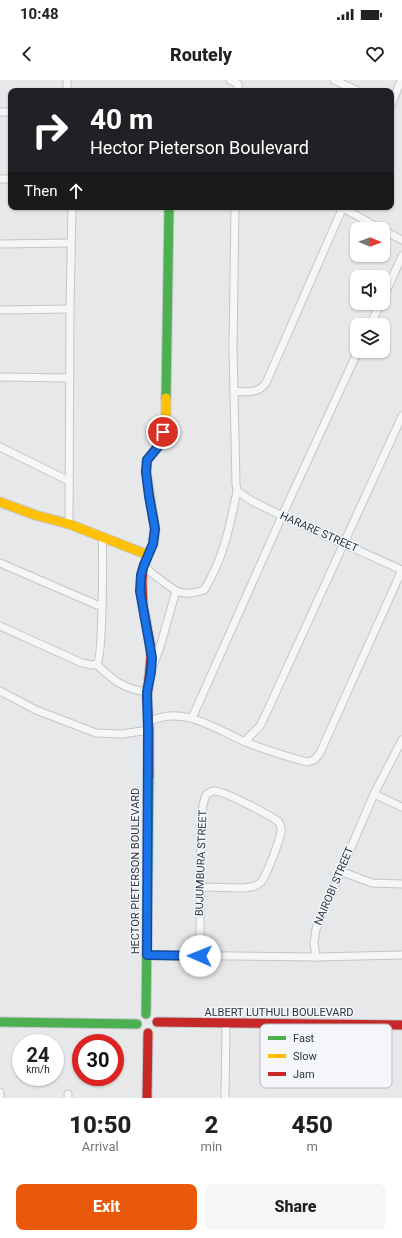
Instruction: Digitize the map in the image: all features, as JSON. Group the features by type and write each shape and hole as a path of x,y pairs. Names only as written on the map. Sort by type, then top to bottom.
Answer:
{"street":[{"path":"230,80 238,85"},
{"path":"334,80 351,88"},
{"path":"394,98 401,80"},
{"path":"68,524 72,210"},
{"name":"HECTOR PIETERSON BOULEVARD","path":"146,1014 147,692 151,672 150,646 140,591 141,575 153,544 155,529 146,472 147,460 161,443 166,414 169,210"},
{"path":"144,565 154,575 176,591 184,594 194,594 204,590 220,562 228,531 237,491 234,391 235,210"},
{"path":"234,391 253,392 263,388 266,383 341,210"},
{"path":"347,210 368,222"},
{"path":"390,234 402,240"},
{"path":"0,244 71,243"},
{"path":"390,283 402,256"},
{"path":"0,310 70,309"},
{"path":"192,718 282,516 355,358"},
{"path":"0,378 69,378"},
{"path":"245,741 260,726 265,716 402,416"},
{"path":"0,447 69,482"},
{"name":"HARARE STREET","path":"237,491 252,501 282,516 402,570"},
{"path":"0,502 35,515 68,524 148,555"},
{"path":"96,664 100,658 102,538"},
{"path":"0,563 102,607"},
{"path":"0,691 36,710 96,733 122,734 148,726 162,716 171,715 192,718 245,741 306,762 317,758 323,746 402,570"},
{"path":"151,672 160,647 176,591"},
{"path":"0,626 82,663 92,665 96,664 118,684 134,691 147,692"},
{"name":"NAIROBI STREET","path":"316,957 314,943 316,929 374,794 402,740"},
{"name":"BUJUMBURA STREET","path":"200,887 244,888 257,885 264,876 279,839 281,826 278,821 215,791 206,796 204,801 200,887 200,956"},
{"path":"374,794 402,807"},
{"path":"340,871 372,883 402,884"},
{"path":"147,955 316,957 402,955"},
{"path":"146,1014 153,1016 156,1022 154,1030 148,1033 141,1030 138,1024 140,1017 146,1014"},
{"path":"0,1022 138,1024"},
{"name":"ALBERT LUTHULI BOULEVARD","path":"156,1022 260,1024"},
{"path":"224,1098 226,1024"},
{"name":"ALBERT LUTHULI BOULEVARD","path":"392,1025 402,1025"},
{"path":"148,1033 148,1098"},
{"path":"0,1092 0,1098"}],"traffic: fast":[{"path":"166,398 169,210"},
{"path":"146,1014 149,776"},
{"path":"0,1022 137,1024"}],"traffic: slow":[{"path":"0,502 35,515 69,524 148,555 153,544 155,529 146,472 147,460 161,443 166,414 166,398"}],"traffic: jam":[{"path":"148,555 143,569 142,582 143,606 151,657 147,698 149,776"},
{"path":"157,1022 320,1024"},
{"path":"392,1025 402,1025"},
{"path":"147,1098 148,1033"}],"route":[{"path":"163,432 161,443 147,460 146,472 154,519 155,537 141,575 140,591 152,658 147,692 147,955 200,956"}]}
